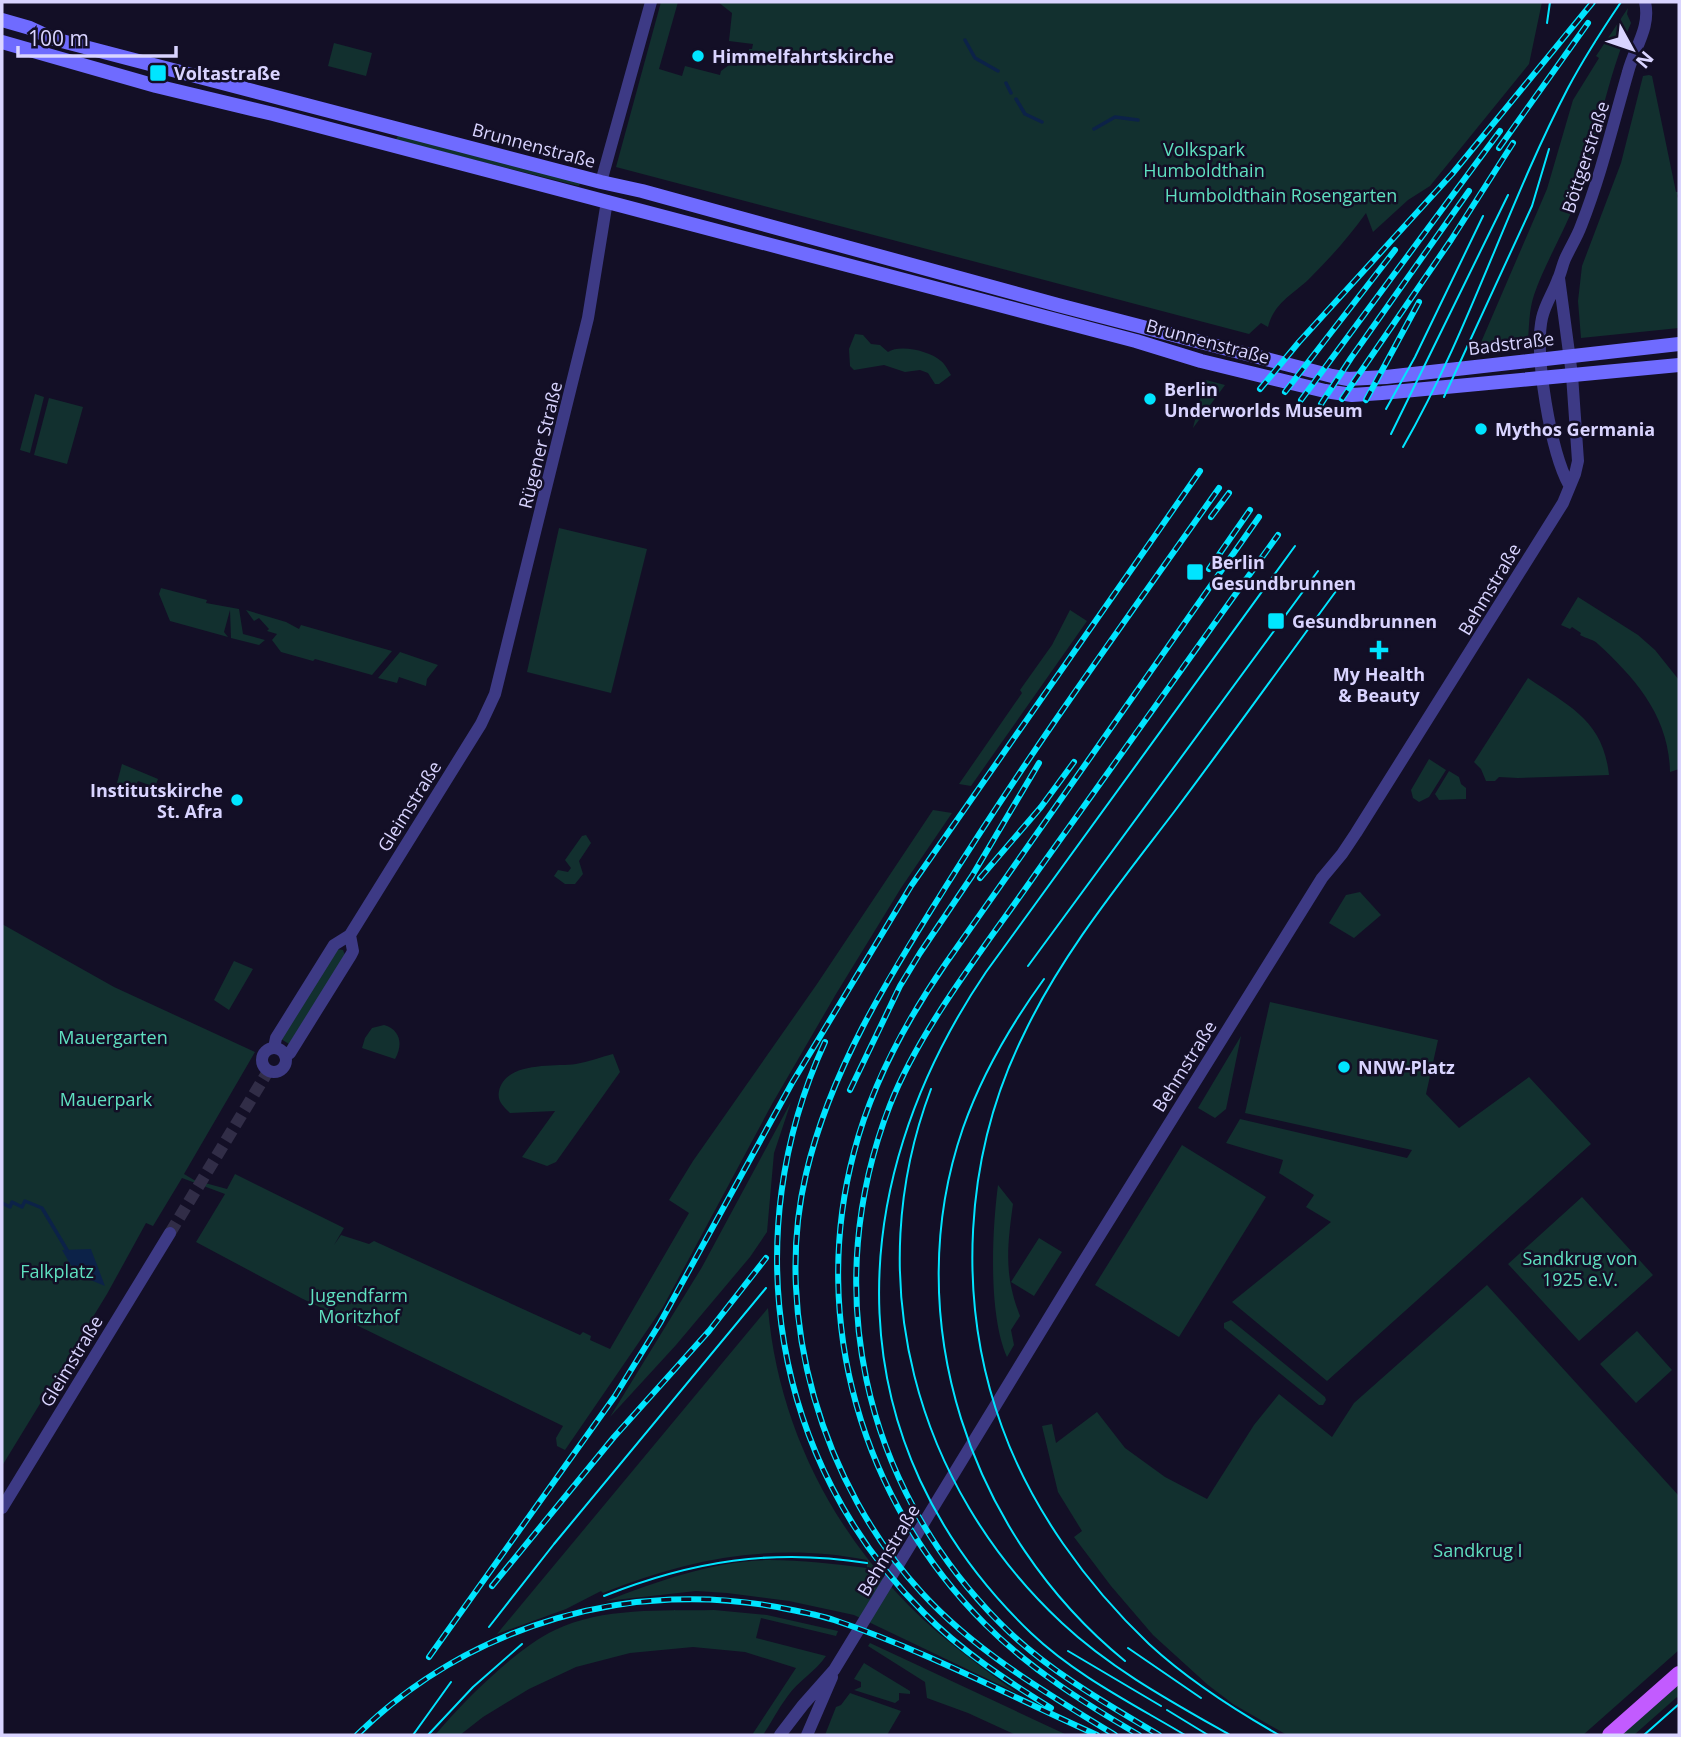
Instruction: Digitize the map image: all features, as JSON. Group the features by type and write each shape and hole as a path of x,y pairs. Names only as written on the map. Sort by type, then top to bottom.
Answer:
{"main road":[{"name":"Brunnenstraße","path":"2,20 54,39 601,183 647,192 1019,294 1056,312 1201,361 1352,395"},
{"name":"Brunnenstraße","path":"2,42 201,97 1016,309 1056,312 1348,379"},
{"path":"201,97 206,78"},
{"path":"601,183 607,201"},
{"path":"1016,309 1019,294"},
{"name":"Badstraße","path":"1348,379 1679,344"},
{"name":"Badstraße","path":"1352,395 1679,365"},
{"path":"1610,1735 1679,1674"}],"street":[{"path":"601,183 652,2"},
{"name":"Böttgerstraße","path":"1543,379 1541,321 1600,176 1628,70 1647,20 1645,3"},
{"name":"Rügener Straße","path":"495,694 589,312 607,201"},
{"name":"Böttgerstraße","path":"1559,278 1572,375"},
{"name":"Behmstraße","path":"780,1735 834,1670 1322,878 1356,833 1563,503 1578,461 1572,375"},
{"path":"1543,379 1556,449 1569,485"},
{"name":"Gleimstraße","path":"350,935 353,951 351,955 290,1053 279,1052 266,1051 262,1058 268,1072 281,1069 285,1063 279,1052 276,1038 334,945 350,935 481,724 495,694"},
{"name":"Gleimstraße","path":"2,1508 170,1233"},
{"name":"Behmstraße","path":"807,1735 834,1670"},
{"path":"803,1705 811,1707 817,1715"}],"green space":[{"name":"Volkspark Humboldthain","path":"661,2 678,2 659,69 682,76 685,66 720,75 729,65 737,66 738,60 744,60 744,55 749,56 749,49 752,49 753,44 729,41 732,13 718,2 1542,2 1529,64 1430,186 1408,200 1373,232 1366,213 1309,279 1279,305 1268,327 1261,323 1249,334 616,167"},
{"path":"1628,8 1627,14 1631,23 1615,64 1579,192 1534,295 1528,343 1479,347 1547,189 1573,100 1599,58 1596,56"},
{"path":"334,43 372,53 366,76 328,66"},
{"path":"1643,76 1652,76 1676,192 1679,192 1679,328 1581,338 1578,301 1582,266 1621,163"},
{"path":"398,135 580,183 579,186 396,140"},
{"path":"855,334 863,335 871,344 880,345 888,352 907,349 930,354 942,362 951,375 935,384 928,373 920,370 905,372 884,365 854,370 850,366 849,349"},
{"path":"1206,380 1225,385 1193,428 1204,384"},
{"path":"35,394 44,397 30,453 20,450"},
{"path":"49,398 83,407 67,464 34,455"},
{"path":"559,528 647,549 611,693 527,672"},
{"path":"161,588 207,600 206,603 239,609 243,634 265,640 259,645 231,638 230,610 224,632 228,637 170,621 159,594"},
{"path":"1578,597 1638,635 1655,650 1679,680 1679,769 1670,772 1664,733 1657,716 1625,670 1596,642 1580,635 1581,633 1572,627 1570,629 1561,625"},
{"path":"246,610 286,622 299,629 301,625 392,651 372,675 315,659 313,661 281,652 272,640 277,634 267,631 269,629 259,618 254,621"},
{"path":"1070,610 1087,621 971,786 959,784 1022,693 1020,690 1052,645"},
{"path":"400,652 438,665 427,679 426,686 399,677 397,683 378,678"},
{"path":"1528,678 1571,707 1592,728 1606,756 1609,775 1499,777 1495,781 1486,781 1481,769 1474,762"},
{"path":"1429,759 1446,770 1429,797 1419,802 1413,798 1411,790"},
{"path":"122,764 158,779 155,787 138,781 134,788 117,783"},
{"path":"1449,771 1459,777 1466,788 1466,799 1439,800 1435,794"},
{"path":"933,810 952,813 901,888 836,994 772,1104 663,1307 565,1450 557,1446 556,1438 563,1426 301,1298 196,1242 225,1194 182,1178 153,1226 146,1223 107,1294 2,1466 2,924 114,987 255,1052 184,1174 194,1180 227,1189 235,1174 344,1228 334,1245 341,1235 369,1244 374,1241 580,1335 583,1332 591,1336 590,1340 610,1349 689,1213 669,1200"},
{"path":"586,835 591,843 579,861 583,874 575,884 565,884 554,876 558,870 568,872 571,868 565,860 582,836"},
{"path":"1360,892 1381,915 1354,938 1329,923 1346,895"},
{"path":"337,949 343,950 345,955 289,1044 281,1039"},
{"path":"234,961 253,969 229,1010 214,1000"},
{"path":"1270,1002 1438,1040 1426,1094 1459,1128 1529,1077 1591,1144 1327,1381 1232,1302 1331,1222 1306,1207 1314,1195 1279,1173 1283,1160 1226,1143 1240,1119 1407,1158 1412,1150 1245,1113"},
{"path":"384,1025 394,1030 399,1039 395,1059 362,1048 372,1028"},
{"path":"1241,1036 1226,1109 1215,1118 1198,1108"},
{"path":"613,1054 620,1072 556,1162 547,1166 522,1157 555,1111 510,1113 499,1098 503,1081 520,1070 532,1067 576,1064"},
{"path":"791,1102 774,1153 767,1232 750,1257 676,1345 610,1417 702,1267"},
{"path":"1182,1145 1266,1197 1179,1337 1095,1285"},
{"path":"998,1185 1013,1204 1008,1261 1011,1287 1020,1316 1011,1330 1014,1345 1007,1357 1001,1339 994,1296 993,1248"},
{"name":"Sandkrug von 1925 e.V.","path":"1582,1197 1653,1275 1579,1341 1508,1264"},
{"path":"1039,1238 1062,1252 1034,1296 1011,1282"},
{"name":"Sandkrug I","path":"1487,1285 1679,1496 1679,1650 1583,1735 1287,1735 1233,1704 1208,1685 1153,1635 1111,1586 1074,1537 1082,1531 1058,1492 1042,1426 1052,1424 1056,1443 1097,1412 1125,1448 1165,1477 1207,1499 1254,1425 1279,1394 1332,1437 1354,1403"},
{"path":"768,1308 773,1347 793,1424 808,1460 846,1529 869,1561 923,1620 1019,1694 854,1615 789,1601 696,1591 606,1601 686,1573 748,1561 794,1561 867,1568 867,1560 832,1555 765,1553 700,1562 603,1593 601,1591 566,1609 497,1634"},
{"path":"1231,1320 1325,1397 1323,1405 1319,1405 1224,1328 1224,1323"},
{"name":"Sandkrug von 1925 e.V.","path":"1637,1331 1672,1370 1636,1403 1600,1364"},
{"path":"714,1610 767,1615 838,1631 836,1636 761,1618 756,1638 826,1656 791,1691 763,1735 752,1735 796,1668 745,1652 693,1647 630,1653 576,1667 529,1689 483,1717 460,1735 435,1735 475,1692 507,1663 555,1630 593,1617 613,1614"},
{"path":"870,1643 1067,1735 1016,1735 927,1698 925,1682 868,1646"},
{"path":"864,1663 910,1691 910,1694 899,1693 899,1700 895,1703 854,1690 861,1687 861,1682 854,1679"},
{"path":"1679,1680 1679,1700 1677,1697 1634,1735 1618,1735"},
{"path":"850,1693 901,1711 887,1735 825,1735 836,1707 841,1705"}],"water":[{"path":"91,1249 105,1286 76,1274 62,1250"}],"waterway":[{"path":"965,40 975,58 998,71"},
{"path":"1006,83 1011,93"},
{"path":"1016,99 1025,114 1042,122"},
{"path":"1094,129 1115,117 1138,120"},
{"path":"2,1203 10,1207 12,1202 22,1207 25,1201 42,1208 67,1250"}],"tunnel":[{"path":"170,1233 267,1073"}],"tram line":[{"path":"1547,23 1550,2"},
{"path":"1403,447 1448,359 1546,132 1580,66 1621,2"},
{"path":"1444,397 1532,206 1549,149"},
{"path":"1391,434 1508,195"},
{"path":"1386,409 1415,357 1483,216"},
{"path":"1185,1735 1105,1688 1048,1648 1031,1633 966,1559 920,1480 891,1398 880,1313 884,1227 903,1140 938,1055 986,972 1295,546"},
{"path":"1028,966 1318,571"},
{"path":"1279,1735 1211,1693 1149,1644 1104,1597 1045,1516 1014,1457 987,1379 973,1280 973,1229 978,1179 988,1130 1003,1082 1038,1006 1092,920 1342,583"},
{"path":"1044,979 998,1051 963,1128 945,1201 939,1274 944,1347 961,1419 988,1487 1025,1551 1071,1610 1125,1661"},
{"path":"931,1089 910,1161 900,1233 902,1305 914,1376 937,1444 969,1508 1011,1569 1062,1623 1121,1670 1230,1735"},
{"path":"489,1627 554,1544 766,1288"},
{"path":"604,1596 669,1574 733,1561 799,1557 867,1563"},
{"path":"428,1735 473,1687 522,1644"},
{"path":"1128,1648 1201,1698"},
{"path":"1068,1651 1161,1706"},
{"path":"413,1735 451,1682"},
{"path":"1644,1735 1679,1704"},
{"path":"1167,1710 1208,1735"}],"railway":[{"path":"1260,389 1299,342 1452,174 1593,2"},
{"path":"1499,148 1588,23"},
{"path":"1301,400 1500,131"},
{"path":"1342,399 1451,240 1513,143"},
{"path":"1321,404 1469,191"},
{"path":"1285,392 1395,250"},
{"path":"1366,400 1419,302"},
{"path":"429,1657 615,1396 660,1323 792,1083 911,886 1200,471"},
{"path":"1115,1735 1014,1671 943,1614 887,1550 857,1503 833,1451 814,1397 802,1342 796,1285 797,1229 806,1174 816,1136 845,1063 881,992 1009,789 1219,488"},
{"path":"1211,517 1229,493"},
{"path":"1209,569 1250,510"},
{"path":"1139,1735 1058,1684 1002,1640 942,1575 906,1522 878,1465 856,1405 843,1343 838,1280 842,1216 861,1126 880,1077 917,1007 1259,517"},
{"path":"1159,1735 1075,1683 1016,1639 952,1568 914,1509 886,1446 866,1380 857,1312 858,1243 869,1174 890,1105 919,1045 977,956 1278,535"},
{"path":"980,878 1041,807 1074,762"},
{"path":"850,1090 900,986 972,876 1039,763"},
{"path":"825,1042 797,1116 782,1191 777,1268 784,1343 802,1417 832,1487 872,1553 924,1613 953,1640 1001,1676 1051,1708"},
{"path":"492,1586 614,1437 709,1331 766,1258"},
{"path":"357,1735 401,1696 450,1664 502,1638 557,1618 613,1606 671,1600 729,1601 787,1609 834,1620 934,1659 1097,1735"}],"place":[{"name":"Himmelfahrtskirche","path":"698,56"},
{"name":"Voltastraße","path":"158,73"},
{"name":"Berlin Underworlds Museum","path":"1150,399"},
{"name":"Mythos Germania","path":"1481,429"},
{"name":"Berlin Gesundbrunnen","path":"1195,572"},
{"name":"Gesundbrunnen","path":"1276,621"},
{"name":"My Health & Beauty","path":"1379,650"},
{"name":"Institutskirche St. Afra","path":"237,800"},
{"name":"NNW-Platz","path":"1344,1067"}],"park label":[{"name":"Humboldthain Rosengarten","path":"1281,195"},
{"name":"Mauergarten","path":"113,1037"},
{"name":"Mauerpark","path":"106,1099"},
{"name":"Falkplatz","path":"57,1271"},
{"name":"Jugendfarm Moritzhof","path":"359,1305"}]}
